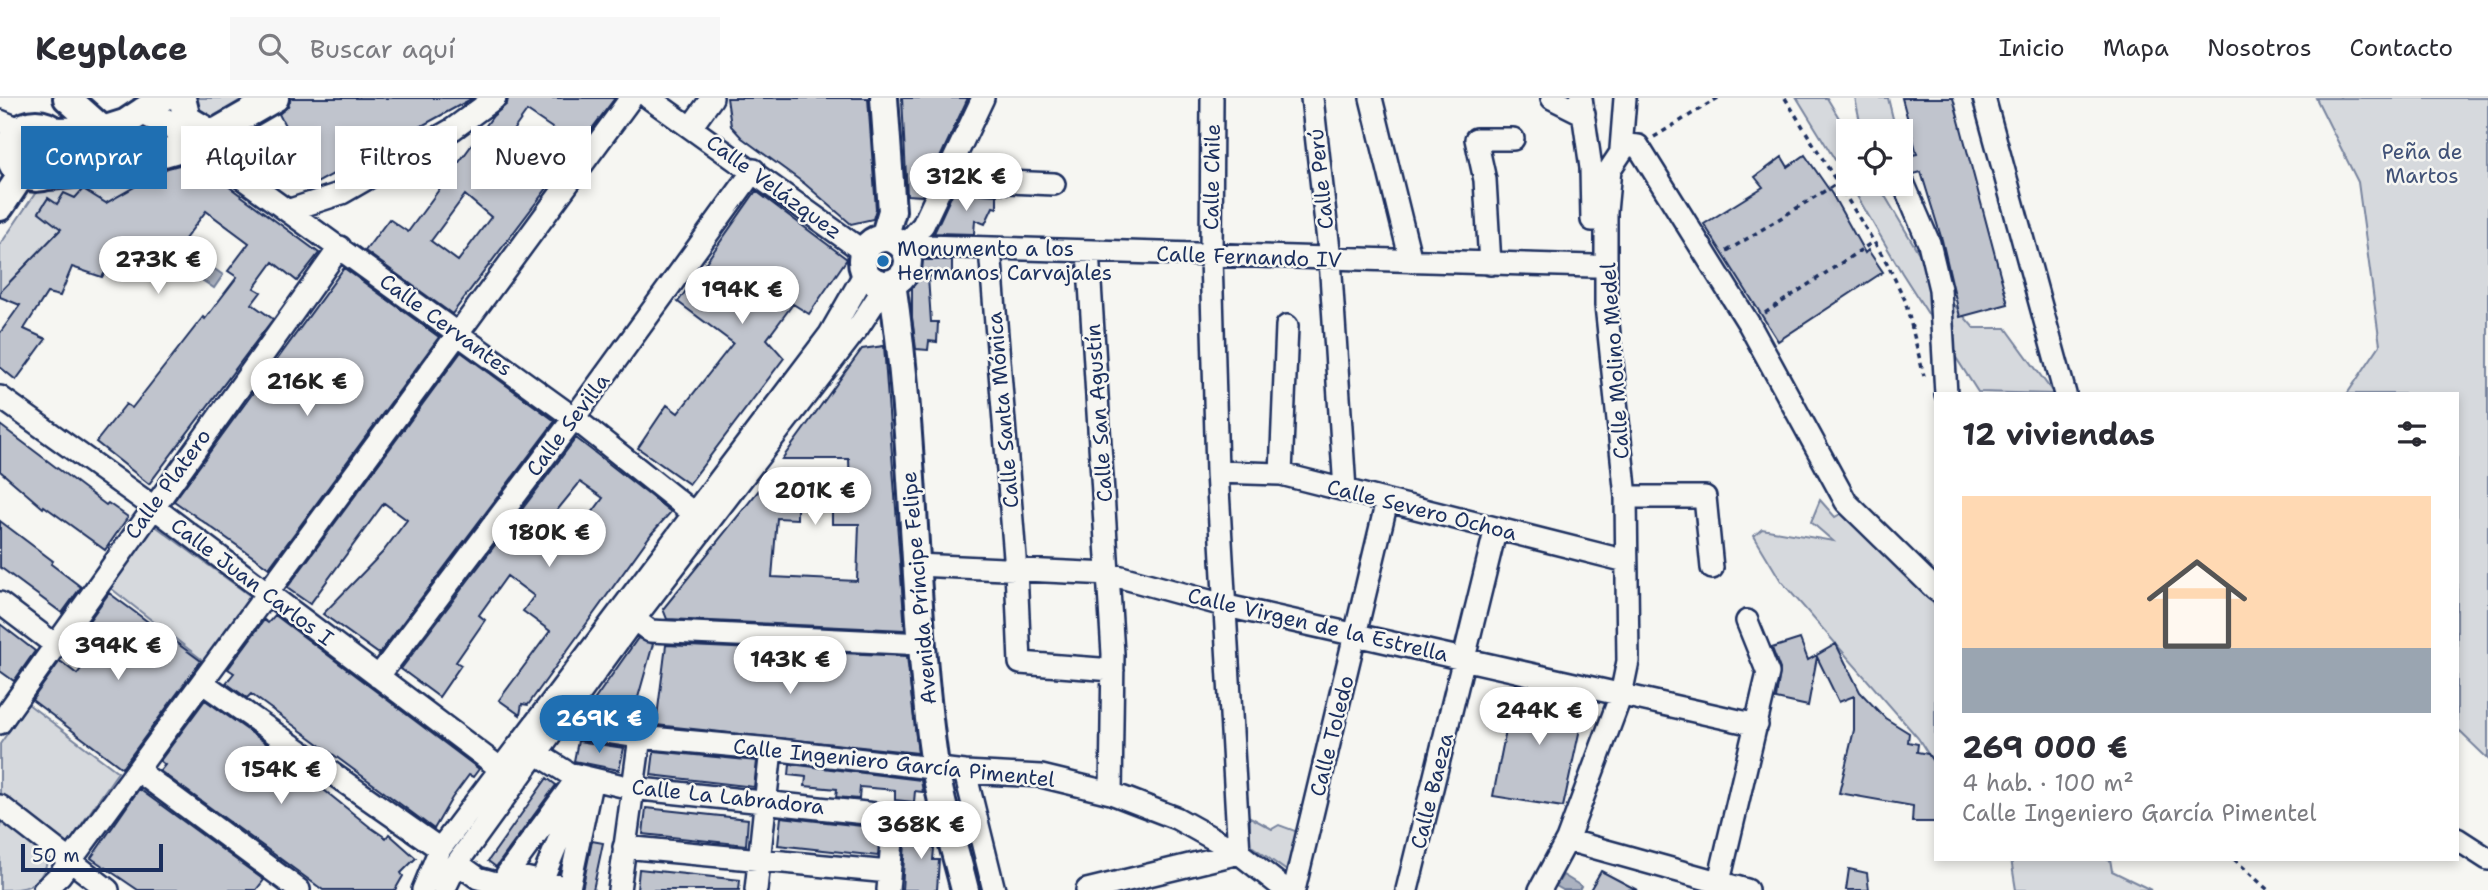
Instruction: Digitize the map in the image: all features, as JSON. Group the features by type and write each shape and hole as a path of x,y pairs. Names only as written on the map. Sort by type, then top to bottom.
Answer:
{"main road":[{"path":"53,126 67,98 98,126"},
{"path":"182,98 187,119 193,126"},
{"path":"225,126 275,98"},
{"name":"Avenida Príncipe Felipe","path":"884,98 892,211 885,261 900,337 916,565 935,768 965,890"},
{"path":"116,126 125,123 153,104 181,130"},
{"path":"21,167 10,161 10,125 34,126"},
{"path":"0,207 21,188"}],"street":[{"path":"290,210 341,192 453,129 495,98"},
{"path":"44,890 203,682 631,98"},
{"name":"Calle Velázquez","path":"649,98 885,261"},
{"path":"691,127 712,98"},
{"path":"444,890 457,863 634,619 699,518 830,334 885,261 923,225 983,98"},
{"name":"Calle Chile","path":"1212,98 1211,256 1217,472 1227,606 1239,853"},
{"name":"Calle Perú","path":"1312,98 1330,259 1345,490"},
{"path":"1371,98 1411,261"},
{"path":"1552,98 1583,106 1591,168 1593,266 1598,300 1606,304"},
{"name":"Calle Molino Medel","path":"1540,890 1567,840 1621,695 1628,661 1626,497 1606,304 1606,189 1610,169 1629,148 1625,98"},
{"path":"1984,98 2064,392"},
{"path":"1490,264 1485,180 1467,139 1513,139"},
{"path":"1629,148 1711,261 1749,324 1846,502 1934,588"},
{"name":"Calle Sevilla","path":"378,677 574,418 754,170"},
{"path":"945,179 1054,184"},
{"name":"Calle Cervantes","path":"265,189 574,418 699,518"},
{"path":"1909,196 1929,243 1940,289 1937,390"},
{"name":"Calle Fernando IV","path":"885,261 925,246 1593,266"},
{"name":"Calle Platero","path":"0,723 152,506 340,247"},
{"name":"Calle Santa Mónica","path":"990,249 1016,570 1020,663 1113,670"},
{"name":"Calle San Agustín","path":"1088,251 1110,574 1113,670 1111,793"},
{"path":"423,890 440,849 501,769 699,518 859,326 878,297 885,261"},
{"path":"859,326 880,326 900,337"},
{"path":"1281,474 1287,326"},
{"name":"Calle Juan Carlos I","path":"0,397 152,506 501,769"},
{"name":"Calle Severo Ochoa","path":"1217,472 1281,474 1626,561"},
{"path":"1626,497 1705,497 1712,568"},
{"name":"Calle Toledo","path":"1294,890 1387,500"},
{"name":"Calle Baeza","path":"1407,890 1496,528"},
{"name":"Calle Virgen de la Estrella","path":"916,565 1110,574 1227,606 1757,725"},
{"path":"0,603 54,644"},
{"path":"634,619 650,631 924,644"},
{"path":"1718,886 1768,674 1747,621"},
{"path":"203,682 440,849"},
{"name":"Calle Ingeniero García Pimentel","path":"563,716 580,728 640,737 965,772 1041,776 1111,793 1177,818 1239,853 1286,890"},
{"path":"619,890 640,737"},
{"path":"756,890 771,749"},
{"name":"Calle La Labradora","path":"536,753 582,782 894,816 889,881"},
{"path":"137,770 299,890"},
{"path":"965,772 994,890"},
{"path":"582,782 540,886 507,874 573,784 582,782"},
{"path":"0,806 108,890"},
{"path":"1567,840 1718,886 1747,890"},
{"path":"2459,840 2488,859"},
{"path":"624,847 759,861 889,881"},
{"path":"1087,890 1144,883 1239,853"},
{"path":"457,863 478,878 521,890"}],"path":[{"path":"1629,148 1718,98"},
{"path":"1711,261 1836,184 1785,98"},
{"path":"1844,196 1887,263 1905,300 1937,390"},
{"path":"1749,324 1873,242"},
{"path":"2236,861 2268,890"}],"green space":[{"path":"190,98 260,98 213,124 197,120"},
{"path":"1797,98 1827,98 1840,119 1836,119 1836,161"},
{"path":"1855,98 1888,98 1893,119 1859,119"},
{"name":"Peña de Martos","path":"2316,98 2488,98 2488,759 2459,731 2459,392 2348,392 2380,345 2358,182"},
{"path":"181,158 181,161 167,169 167,161"},
{"path":"38,189 132,189 61,229 0,292 0,245"},
{"path":"1857,196 1885,196 1940,289 1974,328 2006,328 2053,392 1978,392 1902,273"},
{"path":"1820,500 1835,517 1844,512 1934,604 1934,763 1918,738 1781,581 1754,536 1762,529 1833,541 1811,522"},
{"path":"154,525 253,598 205,662 108,586"},
{"path":"28,704 118,772 68,844 0,793 0,744"},
{"path":"967,800 991,890 970,890 947,804"},
{"path":"1250,817 1272,829 1279,825 1298,832 1287,871 1250,845"},
{"path":"0,819 41,850 47,863 40,878 30,886 0,890"},
{"path":"2011,861 2110,861 2112,871 2151,890 2016,890"}],"shaded area":[{"path":"196,256 223,275 214,288 187,270"},
{"path":"1563,875 1581,886 1579,890 1563,890 1556,886"}],"building":[{"path":"291,98 473,98 422,126 335,126 335,173 321,181 321,126 285,126 279,114 288,106"},
{"path":"508,98 615,98 591,130 591,126 549,126 527,111 516,126 486,126 507,104"},
{"path":"727,98 868,98 876,209 873,219 851,224 805,184 742,138 731,126"},
{"path":"902,98 968,98 922,196 907,195"},
{"path":"1902,98 1953,98 2008,304 1960,317 1942,240 1921,172 1913,173 1913,155 1917,154 1913,139 1913,119 1908,119"},
{"path":"471,146 471,189 546,189 452,314 365,251 389,219 408,232 440,189 457,189 457,165","holes":["465,195 491,217 458,261 431,241"]},
{"path":"1805,155 1832,194 1865,253 1868,250 1883,272 1778,341 1704,224 1763,187 1755,177 1782,157 1788,167"},
{"path":"181,164 181,189 232,189 319,253 297,281 273,262 254,288 261,292 252,304 273,319 149,484 96,442 126,404 132,408 203,317 205,319 237,277 228,271 249,243 206,211 182,243 140,265 117,255 102,277 72,267 60,296 47,293 24,329 46,339 16,380 0,367 0,333 20,305 0,297 0,292 61,229 39,212 48,198 57,204 64,193 75,198 83,189 106,203 131,189 167,189 168,168"},
{"path":"756,191 847,259 809,314 793,304 767,339 784,358 689,484 638,448 667,405 678,413 733,343 678,302"},
{"path":"953,192 997,195 997,208 993,207 985,224 975,220 974,234 934,233"},
{"path":"920,260 952,260 952,280 928,276 931,322 938,322 937,342 929,341 928,350 916,349 912,317 912,286"},
{"path":"344,268 439,337 269,568 174,501"},
{"path":"884,346 905,630 667,619 663,609 759,490 797,492 797,519 777,518 772,577 857,581 859,524 832,524 832,501 844,501 843,489 850,488 849,459 782,459 862,349"},
{"path":"461,352 555,421 379,654 323,614 382,553 407,520 384,503 310,604 287,588"},
{"path":"0,425 106,505 108,503 128,517 105,550 44,506 43,508 0,471"},
{"path":"576,438 671,512 652,533 528,705 522,704 520,715 499,700 550,631 523,611 534,596 507,576 479,615 485,620 456,662 461,665 439,697 401,669","holes":["580,482 603,498 578,532 554,514"]},
{"path":"0,521 53,561 51,564 81,587 62,613 0,567"},
{"path":"109,593 201,661 122,768 32,700 60,661 77,674 99,645 81,632"},
{"path":"275,615 479,769 473,777 469,775 434,829 251,694 247,698 226,683 234,673 228,669 264,620 268,623"},
{"path":"0,624 35,651 14,681 0,671"},
{"path":"638,638 653,644 632,719 596,714 593,702"},
{"path":"1800,639 1808,660 1836,644 1860,692 1885,718 1909,733 1908,742 1918,744 1917,752 1928,754 1934,763 1934,822 1912,822 1913,806 1839,793 1854,730 1854,696 1839,702 1817,657 1808,706 1776,699 1780,669 1772,648"},
{"path":"666,645 907,656 918,753 656,725"},
{"path":"1515,684 1586,701 1563,807 1493,796"},
{"path":"205,700 263,741 370,827 386,838 389,834 416,858 401,873 403,876 395,890 323,890 160,771 165,765 160,761"},
{"path":"578,741 624,748 619,770 574,761"},
{"path":"654,751 757,761 754,787 651,775"},
{"path":"790,764 921,780 923,792 915,791 914,802 895,800 895,790 860,787 859,799 836,797 837,789 805,786 806,777 789,775"},
{"path":"547,778 556,785 496,867 488,861"},
{"path":"139,789 264,880 256,890 138,890 91,858"},
{"path":"646,808 748,819 746,845 643,834"},
{"path":"781,817 880,828 878,856 778,845"},
{"path":"918,822 931,823 935,837 933,860 939,860 937,890 902,890 905,842 917,843"},
{"path":"592,841 603,843 593,890 582,890"},
{"path":"639,869 740,880 739,890 637,890"},
{"path":"1849,869 1867,873 1869,890 1846,890"},
{"path":"1601,871 1637,890 1590,890"}],"place":[{"name":"Monumento a los Hermanos Carvajales","path":"883,261"}]}
